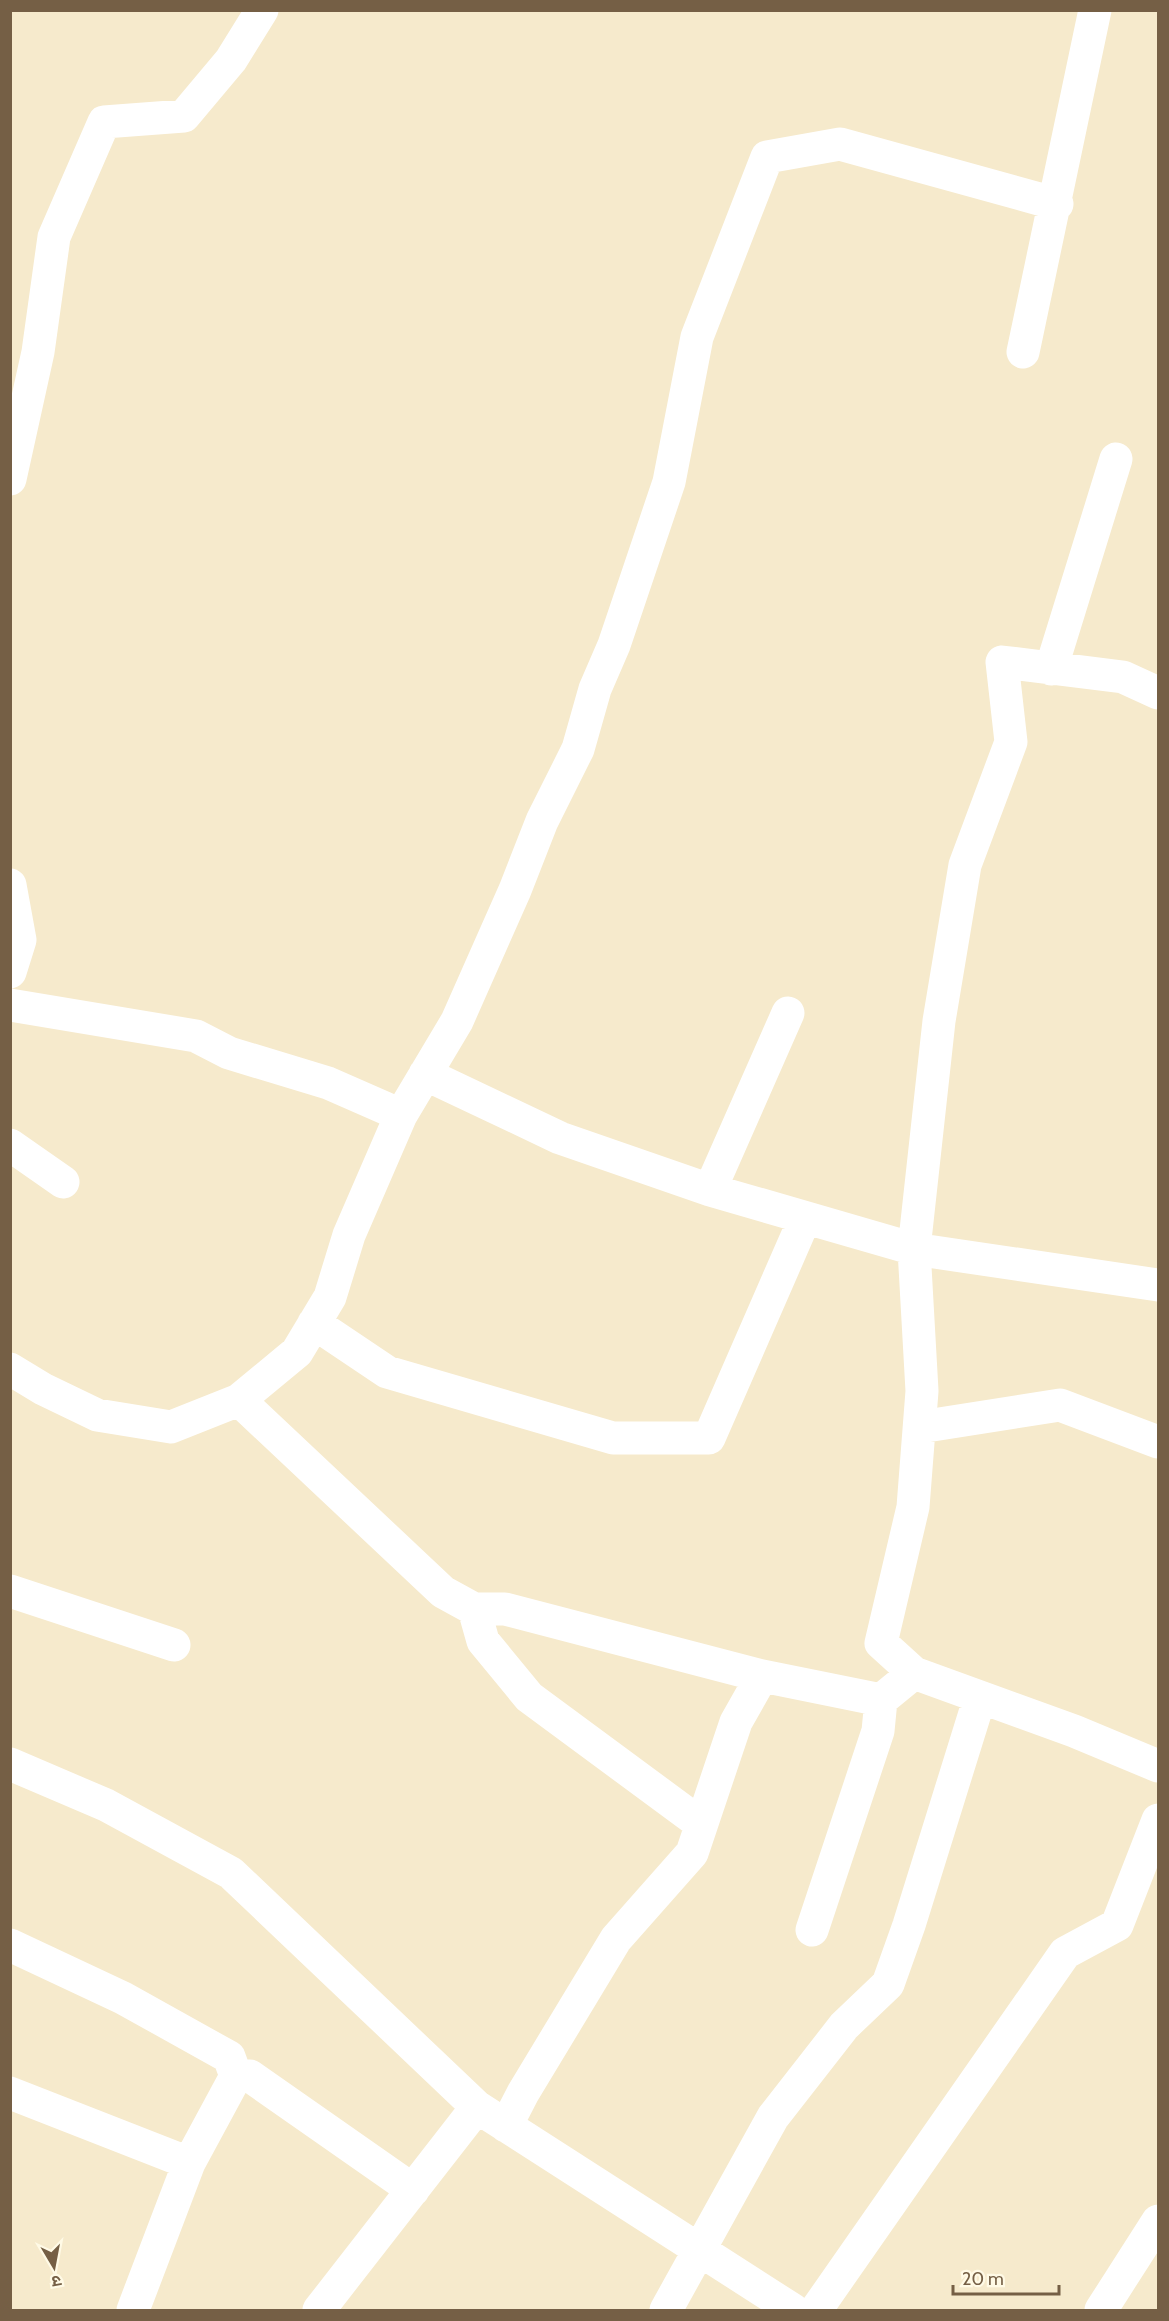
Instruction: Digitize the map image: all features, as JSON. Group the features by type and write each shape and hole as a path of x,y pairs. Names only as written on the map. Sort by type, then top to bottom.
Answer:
{"street":[{"path":"10,479 38,352 54,237 104,122 184,116 231,60 262,10"},
{"path":"1023,352 1057,204 1095,10"},
{"path":"10,1369 43,1389 97,1415 171,1427 239,1400 297,1352 330,1297 349,1235 401,1115 457,1021 515,890 542,821 578,749 595,689 614,645 669,482 697,337 767,157 840,144 1057,204"},
{"path":"1051,669 1116,459"},
{"path":"1158,693 1123,677 1002,662 1011,742 965,865 939,1021 914,1249 922,1391 913,1507 881,1643 914,1673 1074,1731 1158,1766"},
{"path":"10,885 20,940 10,972"},
{"path":"10,1005 195,1036 229,1053 327,1083 401,1115"},
{"path":"710,1190 788,1013"},
{"path":"425,1074 560,1138 710,1190 805,1218 914,1249 1158,1285"},
{"path":"10,1145 63,1182"},
{"path":"314,1323 387,1372 613,1438 709,1438 805,1218"},
{"path":"239,1400 443,1592 474,1609 505,1609 762,1676 881,1700"},
{"path":"920,1426 1060,1405 1158,1442"},
{"path":"10,1591 174,1645"},
{"path":"474,1609 483,1641 529,1697 701,1824"},
{"path":"812,1930 878,1731 881,1700 914,1673"},
{"path":"506,2126 523,2093 616,1939 692,1853 736,1722 762,1676"},
{"path":"666,2310 773,2117 844,2026 888,1984 909,1925 980,1697"},
{"path":"10,1764 106,1805 231,1873 477,2107 793,2310"},
{"path":"816,2310 1065,1953 1117,1925 1158,1820"},
{"path":"10,1945 123,1998 229,2057 236,2076 189,2163 133,2310"},
{"path":"236,2076 250,2076 413,2190"},
{"path":"10,2093 189,2163"},
{"path":"319,2310 477,2107"},
{"path":"1101,2310 1158,2221"}],"shaded area":[{"path":"11,11 1158,11 1158,2310 11,2310"}]}
